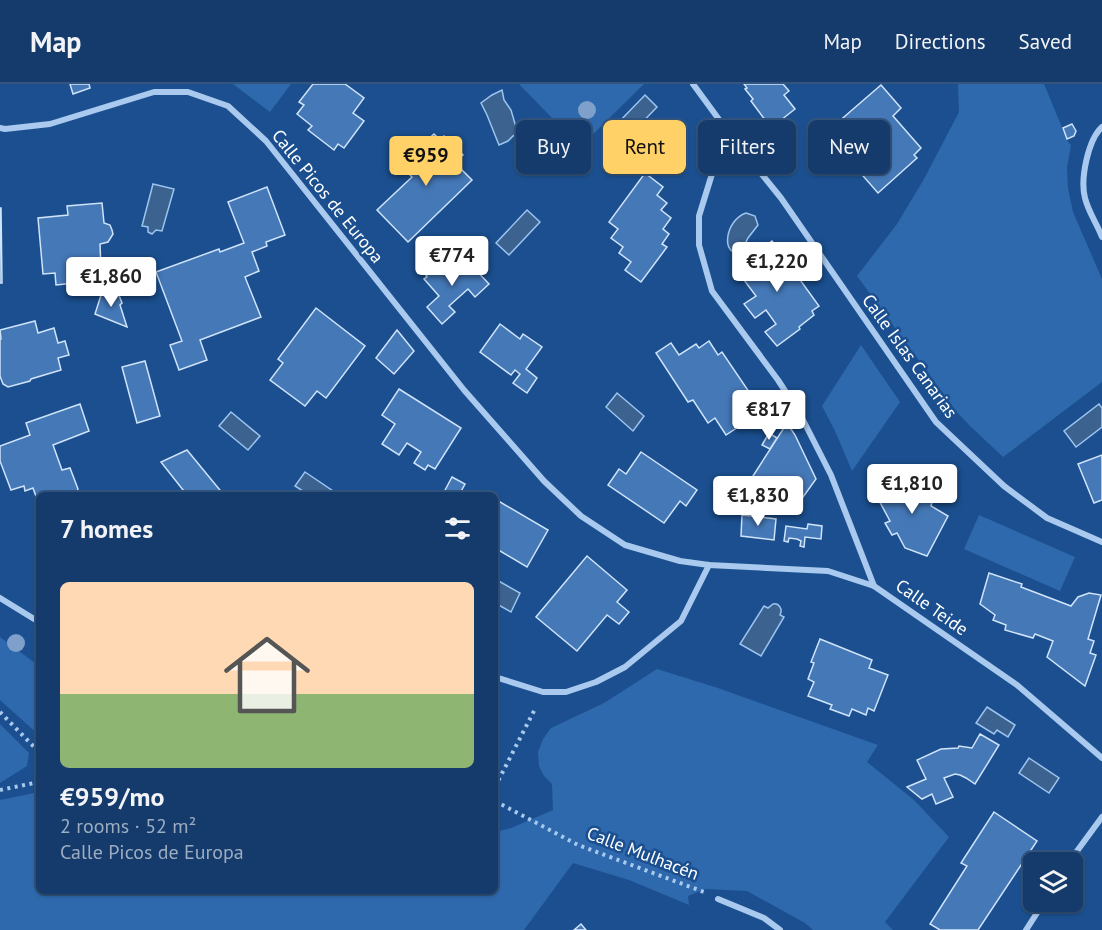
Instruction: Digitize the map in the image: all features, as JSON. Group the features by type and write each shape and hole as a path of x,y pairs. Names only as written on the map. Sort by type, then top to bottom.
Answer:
{"street":[{"name":"Calle Islas Canarias","path":"693,84 719,120"},
{"name":"Calle Picos de Europa","path":"0,128 50,124 154,92 188,92 228,106 266,141 464,390 544,481 581,516 625,545 680,561 710,565"},
{"path":"1102,127 1097,132 1085,163 1085,197 1102,237"},
{"path":"712,174 699,216 699,245 712,291 778,380 800,414 831,475 874,586"},
{"name":"Calle Islas Canarias","path":"762,174 781,198 936,422 1004,486 1047,518 1102,543"},
{"path":"498,678 543,692 566,692 596,682 625,667 681,621 710,565"},
{"name":"Calle Teide","path":"710,565 828,571 874,586 1017,686 1102,758"},
{"path":"0,598 36,620"},
{"path":"1076,852 1102,817"},
{"path":"718,899 765,918 780,930"},
{"path":"1026,930 1038,912"}],"path":[{"path":"498,781 543,692"},
{"path":"0,712 36,749"},
{"path":"0,790 36,783"},
{"name":"Calle Mulhacén","path":"498,803 578,845 718,899"}],"shaded area":[{"path":"233,84 291,84 270,112"},
{"path":"519,84 644,84 607,120 603,120 603,124 591,136 591,120 554,120"},
{"path":"958,84 1044,84 1071,145 1067,168 1073,212 1102,279 1102,382 1003,457 956,411 857,276 897,224 924,179 959,112"},
{"path":"502,90 516,127 516,135 499,145 481,103"},
{"path":"645,95 657,107 644,120 621,120"},
{"path":"153,184 174,189 162,231 156,230 152,234 148,232 148,227 142,226"},
{"path":"527,210 540,222 509,255 496,243"},
{"path":"746,213 755,216 758,225 741,252 734,252 728,244 730,230 733,223"},
{"path":"861,345 900,402 852,471 822,406"},
{"path":"617,393 644,416 633,431 606,407"},
{"path":"1099,404 1102,408 1102,427 1076,447 1064,431"},
{"path":"231,412 260,436 248,450 219,426"},
{"path":"305,472 333,491 304,492 295,486"},
{"path":"979,515 1075,557 1060,591 964,549"},
{"path":"498,581 520,593 511,612 498,605"},
{"path":"773,604 780,607 780,615 784,617 761,656 740,644 764,606 768,608"},
{"path":"0,637 36,664 36,732 0,700"},
{"path":"657,669 718,688 878,745 867,762 914,800 949,837 885,922 893,930 813,930 805,923 747,891 705,889 688,896 689,905 629,880 573,863 524,930 0,930 0,800 36,793 36,894 498,894 498,831 553,810 552,784 544,776 539,766 538,752 543,739 551,728 604,703"},
{"path":"987,707 1015,725 1008,737 997,730 994,734 976,723"},
{"path":"0,724 29,753 27,766 0,783"},
{"path":"1029,758 1059,778 1049,793 1019,773"}],"building":[{"path":"70,84 89,84 90,88 73,94"},
{"path":"313,84 345,84 364,98 353,113 364,121 344,148 338,144 334,150 308,130 312,126 297,114 304,105 299,102"},
{"path":"744,84 783,84 789,91 784,95 795,109 781,120 765,120 751,101 753,99 745,89 747,88"},
{"path":"881,85 901,108 893,116 921,148 914,155 917,158 878,193 861,174 890,174 890,120 841,120"},
{"path":"1072,124 1076,131 1074,136 1067,139 1063,128"},
{"path":"434,134 440,140 444,136 463,155 454,162 472,180 408,242 377,210 412,177 400,165"},
{"path":"644,174 663,187 657,195 667,203 661,210 671,218 663,229 669,234 662,244 667,247 641,282 625,270 631,262 619,253 623,247 611,238 618,229 609,222"},
{"path":"267,187 285,235 266,242 267,246 252,252 259,271 245,277 261,317 200,340 207,360 179,370 170,345 182,341 156,272 219,249 220,252 244,243 228,202"},
{"path":"102,203 104,223 110,225 113,234 108,242 100,244 101,270 74,273 75,283 56,285 55,273 43,274 38,218 68,215 67,206"},
{"path":"1,208 2,283 0,283"},
{"path":"772,241 819,306 812,311 814,315 799,327 800,329 777,346 765,332 776,324 766,310 755,318 744,304 756,296 735,268"},
{"path":"444,259 452,268 458,263 467,273 473,267 489,284 475,297 468,289 449,306 455,312 442,324 427,307 439,296 424,279"},
{"path":"117,290 127,327 95,314 101,295"},
{"path":"316,308 365,346 326,398 317,391 305,406 270,380 283,363 278,359"},
{"path":"35,321 38,333 54,328 58,343 65,341 69,355 58,358 61,370 8,387 3,384 0,376 0,330"},
{"path":"500,324 520,339 523,334 542,347 526,369 537,378 527,393 513,383 520,374 515,370 511,375 480,352"},
{"path":"397,330 414,351 394,374 376,358"},
{"path":"709,341 718,355 722,352 762,411 726,435 715,418 708,423 693,400 688,402 656,353 671,343 679,355 696,344 699,348"},
{"path":"145,361 160,416 137,423 122,367"},
{"path":"399,389 461,428 435,469 428,465 425,470 414,463 421,452 407,443 399,455 382,444 395,424 382,415"},
{"path":"80,404 89,431 53,445 62,470 70,468 78,489 77,492 36,492 36,496 33,488 25,491 24,486 11,490 0,461 0,446 30,435 26,423"},
{"path":"787,423 816,479 793,511 744,490"},
{"path":"769,433 777,438 770,449 762,445"},
{"path":"187,450 222,492 185,492 161,462"},
{"path":"641,452 697,490 686,506 680,501 664,523 608,485 619,469 626,474"},
{"path":"1102,455 1102,500 1094,503 1078,464"},
{"path":"452,477 465,484 461,492 444,492"},
{"path":"901,477 905,484 915,478 932,502 931,506 948,516 927,556 905,548 897,533 892,535 885,523 890,521 876,495"},
{"path":"498,501 548,530 527,567 498,550"},
{"path":"742,515 776,519 774,540 741,536"},
{"path":"808,524 822,526 821,539 805,537 804,547 800,546 801,541 797,539 789,538 788,542 784,541 786,526 807,529"},
{"path":"587,556 627,590 617,602 629,612 619,624 607,615 577,651 536,617"},
{"path":"989,573 1022,584 1021,587 1071,606 1078,597 1089,593 1101,595 1088,639 1094,641 1090,653 1096,655 1085,686 1047,657 1053,641 1035,634 1033,638 1005,630 1006,625 993,620 995,615 980,604"},
{"path":"820,639 872,660 869,668 888,675 874,711 868,708 866,715 852,709 849,716 830,709 832,705 808,696 814,682 808,679 814,663 811,662"},
{"path":"980,734 999,745 975,784 955,774 944,778 953,797 936,804 932,794 922,799 907,787 926,779 917,760 941,749 958,748 959,746 972,748"},
{"path":"994,812 1037,841 1030,852 1023,852 1023,862 978,930 940,930 930,924 967,866 961,863"},
{"path":"581,924 586,930 574,930"}]}
